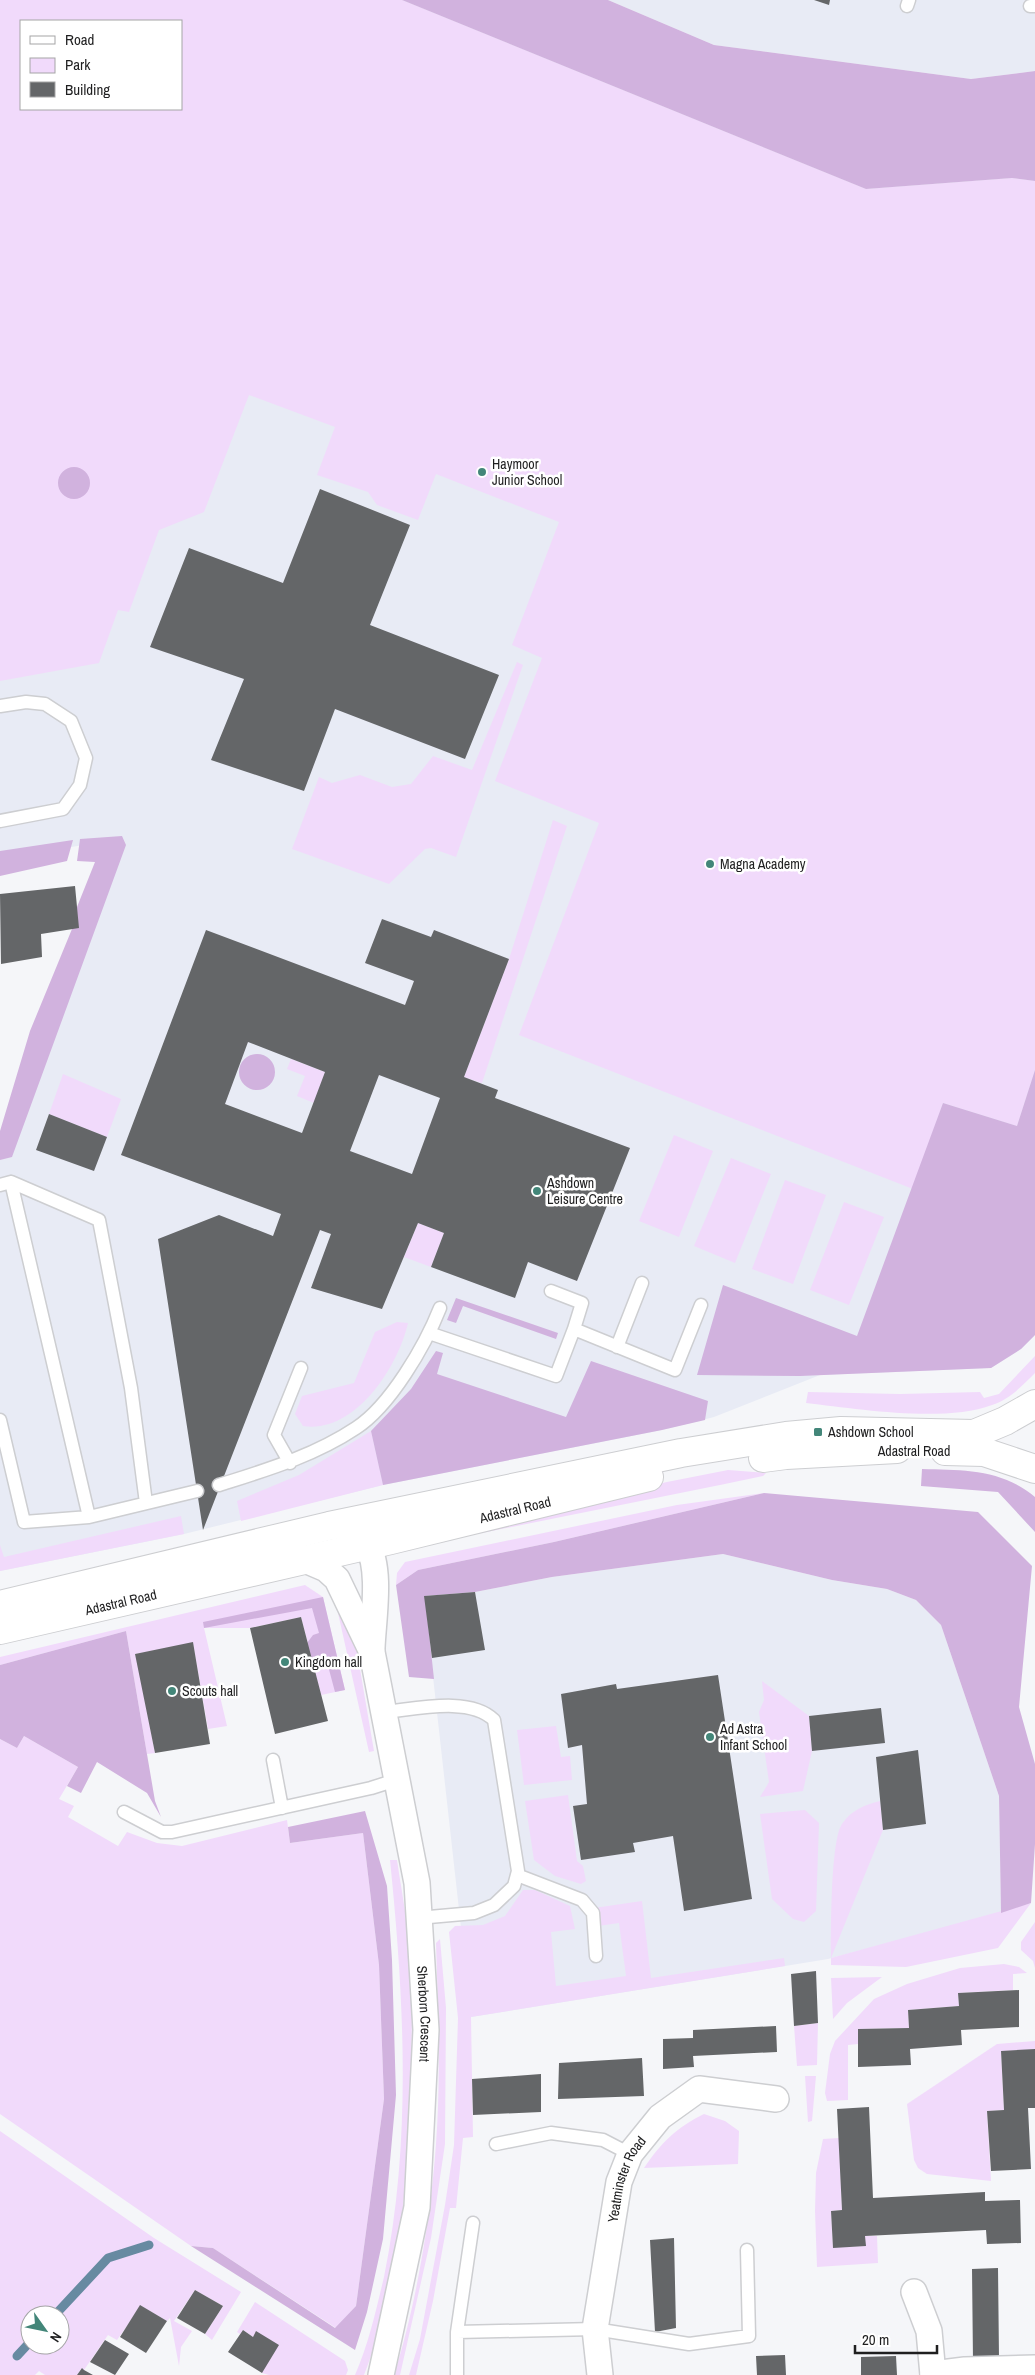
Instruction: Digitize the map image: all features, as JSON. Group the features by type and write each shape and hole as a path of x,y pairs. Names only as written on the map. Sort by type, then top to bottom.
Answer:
{"street":[{"path":"974,1434 1005,1421 1035,1404"},
{"path":"974,1434 1011,1432 1035,1423"},
{"name":"Adastral Road","path":"0,1605 146,1568 377,1516 681,1453 786,1436 841,1431 974,1434"},
{"name":"Adastral Road","path":"0,1630 365,1547 664,1474 786,1455 898,1449 984,1452 1035,1470"},
{"path":"365,1547 358,1525 377,1516"},
{"path":"146,1568 189,1572 346,1535 365,1547"},
{"name":"Sherborn Crescent","path":"345,1594 365,1547"},
{"name":"Sherborn Crescent","path":"365,1547 372,1652 417,1883 426,2030 417,2208 381,2375"},
{"name":"Sherborn Crescent","path":"305,1560 326,1568 337,1579 372,1652"},
{"name":"Yeatminster Road","path":"600,2375 595,2329 619,2182 630,2154 660,2117 698,2089 776,2099"},
{"path":"914,2292 929,2331 933,2374 1035,2368"}],"lane":[{"path":"0,706 26,702 45,704 60,712 71,721 86,758 80,785 64,809 0,821"},
{"path":"6,1184 98,1220 131,1388 146,1503"},
{"path":"6,1184 89,1518"},
{"path":"616,1347 642,1283"},
{"path":"429,1333 556,1376 582,1304 551,1291"},
{"path":"574,1329 675,1370 701,1304"},
{"path":"219,1485 290,1463 357,1428 397,1386 429,1333 440,1308"},
{"path":"290,1463 274,1435 301,1368"},
{"path":"0,1420 24,1522 89,1518 197,1491"},
{"path":"385,1712 454,1706 468,1707 486,1713 494,1720 518,1871 514,1886 494,1905 474,1913 418,1918"},
{"path":"273,1760 282,1808"},
{"path":"124,1812 162,1832 172,1832 371,1788 396,1780"},
{"path":"517,1875 582,1900 593,1913 596,1956"},
{"path":"496,2144 551,2132 603,2140 630,2154"},
{"path":"457,2375 456,2332 473,2222"},
{"path":"456,2332 595,2329 689,2344 749,2336 747,2250"}],"shaded area":[{"path":"0,0 402,0 866,189 1012,178 1035,181 1035,1335 1021,1349 991,1368 820,1375 714,1417 662,1430 383,1485 184,1534 0,1571 0,1153 119,839 0,859"},
{"path":"402,0 608,0 714,45 971,79 1035,71 1035,181 1012,178 866,189"},
{"path":"608,0 1035,0 1035,71 971,79 714,45"},
{"path":"74,467 80,468 85,472 89,477 89,489 85,494 80,498 74,499 68,498 63,494 59,489 58,483 59,477 63,472 68,468"},
{"path":"122,836 126,845 12,1157 0,1160 0,1131 30,1031 72,929 77,907 95,862 77,861 80,839"},
{"path":"73,840 67,861 0,876 0,851"},
{"path":"257,1054 264,1055 270,1059 274,1065 274,1079 270,1085 264,1089 257,1090 250,1089 244,1085 240,1079 239,1072 240,1065 244,1059 250,1055"},
{"path":"1035,1070 1035,1335 1021,1349 991,1368 800,1376 697,1375 723,1285 857,1336 943,1103 1017,1126"},
{"path":"456,1298 558,1333 556,1339 463,1306 456,1323 447,1320"},
{"path":"436,1351 443,1353 437,1374 566,1417 591,1361 708,1401 705,1420 383,1485 371,1431 411,1389"},
{"path":"922,1469 982,1473 996,1476 1022,1488 1035,1497 1035,1532 998,1492 921,1486"},
{"path":"764,1493 978,1512 1032,1566 1019,1707 1035,1764 1035,1844 1031,1903 1001,1913 999,1796 941,1625 916,1600 887,1589 832,1580 723,1554 552,1577 475,1592 425,1596 434,1679 409,1677 396,1585 418,1570 554,1542"},
{"name":"Ad Astra Infant School","path":"723,1554 832,1580 887,1589 916,1600 941,1625 999,1796 1001,1913 828,1959 471,2017 424,1596 475,1592 552,1577"},
{"path":"323,1597 345,1690 335,1692 327,1662 318,1662 310,1657 307,1643 313,1635 319,1633 312,1608 204,1628 203,1622"},
{"path":"126,1631 155,1801 161,1817 147,1793 97,1762 81,1793 67,1786 78,1767 24,1736 17,1748 0,1739 0,1665"},
{"path":"365,1811 387,1886 392,1960 396,2095 383,2239 367,2312 355,2350 191,2246 213,2248 335,2328 356,2306 384,2099 379,1965 363,1833 290,1843 288,1827"}],"green space":[{"path":"0,0 402,0 866,189 1012,178 1035,181 1035,1070 1017,1126 943,1103 913,1189 519,1035 599,823 495,781 542,658 512,645 559,522 436,474 418,520 377,505 368,492 317,475 335,427 249,395 204,512 159,530 129,612 118,610 99,663 0,681"},
{"path":"517,662 523,665 456,857 431,848 425,849 389,884 292,849 319,777 332,783 360,775 392,787 411,784 433,756 472,770"},
{"path":"553,820 567,826 482,1083 464,1077 509,959"},
{"path":"291,1059 325,1072 314,1103 297,1096 305,1076 287,1069"},
{"path":"63,1074 121,1099 107,1137 49,1114"},
{"path":"674,1135 713,1151 679,1237 639,1221"},
{"path":"731,1158 771,1174 735,1263 694,1246"},
{"path":"785,1180 826,1195 793,1284 752,1269"},
{"path":"844,1202 884,1217 849,1305 810,1290"},
{"path":"418,1223 444,1233 431,1267 404,1257"},
{"path":"397,1322 408,1323 403,1340 395,1359 371,1394 356,1409 340,1419 322,1426 303,1426 295,1414 302,1396 354,1383 375,1332"},
{"path":"1035,1356 1035,1373 1010,1396 992,1405 972,1410 926,1414 900,1413 806,1403 808,1392 900,1394 980,1392 984,1398 999,1394"},
{"path":"371,1431 383,1485 241,1521 237,1501 299,1475"},
{"path":"728,1470 766,1473 763,1476 437,1542 536,1512"},
{"path":"764,1493 554,1542 418,1570 396,1585 397,1573 405,1562 677,1505"},
{"path":"181,1516 184,1534 0,1571 0,1545 4,1557"},
{"path":"305,1585 323,1597 345,1690 321,1695 301,1617 250,1628 204,1628 227,1726 208,1729 193,1643 136,1654 155,1753 147,1754 126,1631 0,1665 0,1657"},
{"path":"336,1604 354,1634 374,1751 369,1752"},
{"path":"762,1681 809,1716 812,1751 803,1791 760,1797 769,1782 759,1712 764,1700"},
{"path":"556,1726 561,1757 570,1756 572,1780 524,1785 517,1730"},
{"path":"24,1736 78,1767 59,1799 74,1806 68,1817 118,1846 127,1832 157,1843 182,1846 287,1820 290,1843 363,1833 379,1965 384,2099 356,2306 336,2328 213,2248 191,2246 0,2114 0,1739 17,1748"},
{"path":"568,1795 577,1861 583,1866 586,1881 581,1884 555,1876 534,1860 525,1801"},
{"path":"880,1801 883,1830 831,1958 835,1850 842,1824 854,1812 864,1806"},
{"path":"805,1810 819,1823 816,1911 804,1922 793,1919 772,1899 760,1814"},
{"path":"390,1860 397,1860 407,1924 412,1991 408,2145 401,2223 387,2300 377,2338 364,2375 355,2375 368,2339 384,2277 399,2173 403,2069 402,2016"},
{"path":"523,1890 535,1890 570,1906 575,1929 551,1932 556,1986 626,1976 619,1923 598,1926 594,1908 642,1901 651,1978 784,1958 785,1966 471,2017 473,2137 463,2138 456,2208 450,2208 433,2301 416,2375 409,2375 420,2339 454,2145 458,2018 449,1932 455,1926 483,1925 505,1916"},
{"path":"1031,1903 998,1948 906,1967 831,1965 831,1958"},
{"path":"1035,1922 1035,1968 1033,1961 1021,1950 1021,1942"},
{"path":"440,1939 446,2008 445,2144 431,2238 400,2375 394,2375 416,2291 434,2172 439,2068 436,1943"},
{"path":"1004,1964 1019,1967 1027,1973 1013,1974 1013,1990 958,1993 959,2006 908,2010 909,2028 859,2029 858,2044 848,2045 848,2100 827,2101 825,2093 830,2054 835,2041 874,1999 907,1984 960,1968"},
{"path":"882,1977 847,2003 833,2019 831,1978"},
{"path":"818,2023 817,2065 797,2066 794,2026"},
{"path":"1035,2041 1035,2049 1001,2052 1004,2110 987,2111 991,2181 927,2174 918,2168 914,2160 907,2104 997,2044"},
{"path":"805,2076 816,2076 812,2121 808,2122"},
{"path":"704,2114 725,2121 739,2131 738,2164 644,2168 670,2136"},
{"path":"0,2131 154,2238 241,2292 212,2340 205,2334 223,2306 195,2290 174,2321 192,2331 181,2347 179,2366 170,2318 167,2321 141,2306 117,2340 108,2335 84,2370 81,2369 77,2375 45,2375 39,2371 35,2375 0,2375"},
{"path":"839,2138 842,2210 831,2211 833,2247 865,2246 865,2236 877,2236 878,2263 817,2267 816,2173 823,2139"},
{"path":"255,2302 345,2361 348,2370 346,2375 269,2375 262,2373 257,2332 253,2337 243,2330 240,2334 237,2332"}],"building":[{"path":"814,0 830,0 829,5"},
{"path":"320,489 410,525 370,625 499,675 465,759 335,709 304,791 211,760 244,679 150,647 189,548 283,583"},
{"path":"75,886 79,928 41,934 42,957 1,964 0,894"},
{"path":"382,919 431,937 434,930 509,959 464,1077 498,1090 495,1098 630,1148 577,1281 528,1262 515,1298 431,1267 444,1233 418,1223 382,1309 311,1288 331,1234 320,1230 203,1530 158,1239 219,1215 273,1236 281,1214 121,1155 206,930 405,1005 414,981 365,963","holes":["248,1042 325,1072 302,1133 225,1104","379,1075 440,1098 412,1174 350,1151"]},
{"path":"49,1114 107,1137 94,1171 36,1150"},
{"path":"475,1592 485,1650 432,1658 424,1596"},
{"name":"Kingdom hall","path":"301,1617 328,1721 275,1734 250,1628"},
{"name":"Scouts hall","path":"193,1642 210,1744 155,1753 135,1654"},
{"path":"718,1675 752,1899 684,1911 673,1836 633,1843 635,1852 581,1860 573,1806 587,1804 582,1745 568,1748 561,1694 616,1684 617,1689"},
{"path":"881,1708 885,1743 812,1751 809,1716"},
{"path":"918,1750 926,1824 883,1830 876,1757"},
{"path":"816,1971 818,2023 794,2026 791,1974"},
{"path":"1019,1990 1019,2027 961,2030 962,2045 910,2049 911,2065 858,2067 858,2029 909,2028 908,2010 959,2006 958,1993"},
{"path":"776,2026 777,2052 693,2056 694,2067 663,2069 663,2039 693,2038 693,2030"},
{"path":"1035,2049 1035,2108 1028,2108 1031,2169 991,2171 987,2111 1004,2110 1001,2051"},
{"path":"642,2058 644,2096 558,2099 559,2063"},
{"path":"541,2074 541,2112 473,2115 472,2079"},
{"path":"869,2107 873,2198 985,2192 985,2201 1020,2200 1021,2243 987,2244 986,2230 865,2236 866,2246 833,2248 831,2211 842,2210 837,2109"},
{"path":"674,2238 676,2328 655,2332 650,2240"},
{"path":"998,2268 999,2358 973,2361 972,2269"},
{"path":"195,2290 223,2306 205,2334 177,2318"},
{"path":"140,2305 167,2321 146,2353 120,2337"},
{"path":"243,2330 253,2337 256,2331 279,2345 262,2373 228,2352"},
{"path":"105,2340 129,2354 115,2375 90,2362"},
{"path":"785,2355 786,2375 757,2375 756,2356"},
{"path":"896,2356 897,2375 861,2375 861,2357"},
{"path":"82,2368 84,2370 93,2375 77,2375"}],"waterway":[{"path":"64,2305 108,2258 149,2245"},
{"path":"17,2356 20,2353"}],"place":[{"name":"Haymoor Junior School","path":"482,472"},
{"name":"Magna Academy","path":"710,864"},
{"name":"Ashdown Leisure Centre","path":"537,1191"},
{"name":"Ashdown School","path":"818,1432"},
{"name":"Kingdom hall","path":"285,1662"},
{"name":"Scouts hall","path":"172,1691"},
{"name":"Ad Astra Infant School","path":"710,1737"}]}
